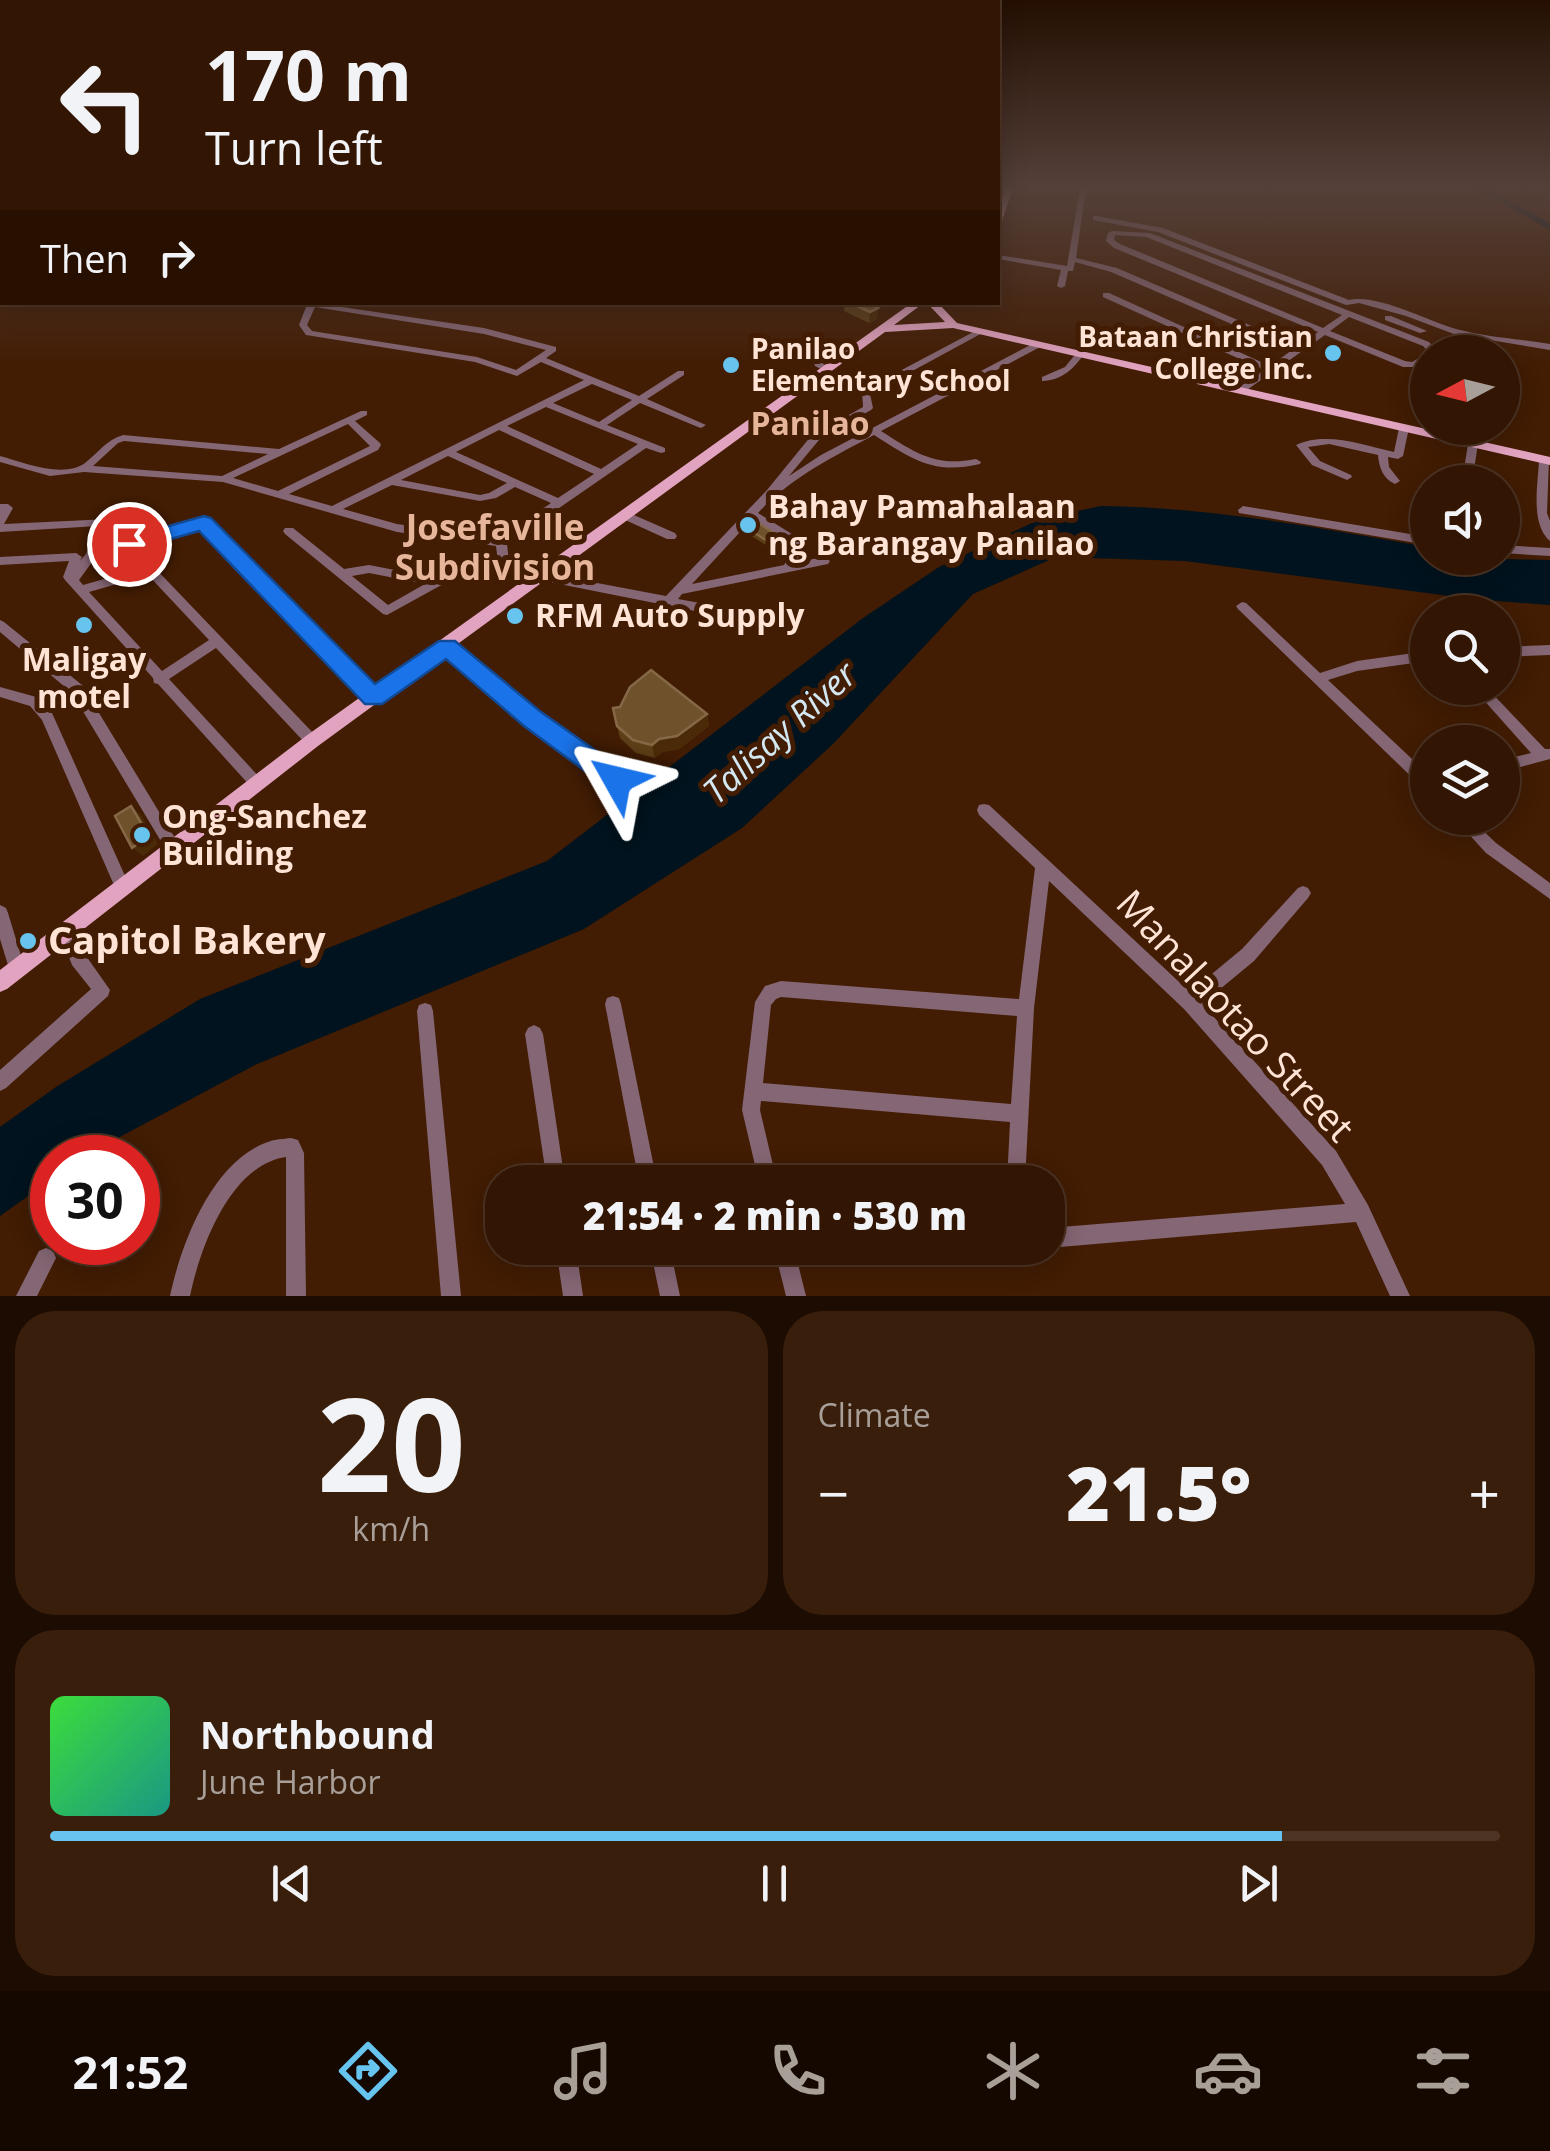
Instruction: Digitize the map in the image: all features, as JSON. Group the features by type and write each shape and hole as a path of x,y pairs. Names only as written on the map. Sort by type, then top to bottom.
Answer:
{"main road":[{"path":"0,982 312,741 916,305"},
{"path":"934,305 953,325"},
{"path":"877,332 911,325 953,325 1410,429"},
{"path":"1478,445 1547,460"}],"street":[{"path":"1000,257 1064,271 1070,269 1074,248"},
{"path":"1123,248 1410,365"},
{"path":"1182,248 1348,308 1424,330"},
{"path":"1206,248 1410,337"},
{"path":"1072,259 1114,270 1300,350"},
{"path":"1062,286 1064,271"},
{"path":"1106,294 1270,370"},
{"path":"1240,390 1300,350 1359,300 1452,331 1550,346"},
{"path":"311,305 303,325 309,332 477,360 517,374 554,349 484,331 324,305"},
{"path":"668,602 771,492 792,461 815,438 868,408 865,393 982,332"},
{"path":"771,492 874,431 1039,344"},
{"path":"1201,353 1216,344"},
{"path":"798,348 818,358 818,364 826,368"},
{"path":"1045,379 1068,370 1080,353"},
{"path":"540,360 701,425"},
{"path":"600,425 681,373"},
{"path":"331,511 592,380"},
{"path":"544,403 661,450"},
{"path":"223,479 364,413"},
{"path":"278,494 374,448 376,445 349,420"},
{"path":"498,426 601,473"},
{"path":"1347,477 1316,463 1301,445 1329,441 1398,456 1404,428"},
{"path":"874,431 934,466 950,468 976,462"},
{"path":"84,470 114,441 123,438 279,452"},
{"path":"0,459 45,472 84,470 223,479 397,528 501,543 645,444"},
{"path":"447,452 557,502"},
{"path":"1383,454 1384,468 1394,481"},
{"path":"1547,460 1542,513 1550,537"},
{"path":"389,482 480,498 515,483"},
{"path":"0,508 8,508 0,525 105,522 77,585"},
{"path":"1243,510 1410,538"},
{"path":"750,513 798,546 789,567"},
{"path":"626,516 671,536"},
{"path":"91,555 204,523 374,697"},
{"path":"288,531 387,611 462,570 504,565 538,580 765,620"},
{"path":"501,543 504,565"},
{"path":"1520,550 1550,552"},
{"path":"0,561 76,557 69,574 77,585 257,784"},
{"path":"679,590 824,561"},
{"path":"341,574 364,568 437,582"},
{"path":"77,585 150,570 312,741"},
{"path":"1242,606 1410,766"},
{"path":"0,625 77,689 173,848"},
{"path":"159,678 217,641"},
{"path":"447,647 533,719 617,780"},
{"path":"1520,651 1550,650"},
{"path":"1319,678 1357,666 1410,659"},
{"path":"2,692 35,702 48,717 122,887"},
{"path":"1496,705 1547,755"},
{"path":"1520,762 1547,755"},
{"name":"Manalaotao Street","path":"984,810 1190,1003 1329,1158 1361,1212 1400,1296"},
{"path":"1478,835 1550,892"},
{"path":"1017,1165 1026,1008 1044,866"},
{"path":"1190,1003 1248,955 1303,893"},
{"path":"0,913 16,970"},
{"path":"0,1082 102,990 78,960 67,932"},
{"path":"764,1165 750,1110 762,1002 770,992 781,989 1026,1008"},
{"path":"613,1004 645,1165"},
{"path":"425,1012 451,1296"},
{"path":"534,1034 553,1165"},
{"path":"753,1091 1021,1114"},
{"path":"180,1296 184,1266 213,1202 251,1162 284,1146 291,1147 295,1154 296,1296"},
{"path":"1065,1237 1361,1212"},
{"path":"26,1296 42,1265"},
{"path":"568,1265 573,1296"},
{"path":"664,1265 670,1296"},
{"path":"788,1265 796,1296"}],"water":[{"name":"Talisay River","path":"1101,506 1142,507 1306,526 1410,544 1410,575 1520,575 1520,560 1550,560 1550,605 1520,603 1520,595 1442,595 1185,561 1056,557 973,594 833,744 742,828 584,929 257,1064 123,1135 30,1135 30,1195 0,1216 0,1127 56,1087 200,999 547,861 863,618 939,567 1040,519"}],"building":[{"path":"855,305 878,308 870,312"},
{"path":"752,519 785,540 777,547 745,527"},
{"path":"651,670 707,714 677,736 659,739 652,745 633,740 617,726 613,708 620,707 630,687"},
{"path":"131,806 149,836 132,848 115,816"}],"place":[{"name":"Bataan Christian College Inc.","path":"1333,353"},
{"name":"Panilao Elementary School","path":"731,365"},
{"name":"Bahay Pamahalaan ng Barangay Panilao","path":"748,525"},
{"name":"RFM Auto Supply","path":"515,616"},
{"name":"Maligay motel","path":"84,625"},
{"name":"Ong-Sanchez Building","path":"142,835"},
{"name":"Capitol Bakery","path":"28,941"}],"district":[{"name":"Panilao","path":"810,424"},
{"name":"Josefaville Subdivision","path":"495,548"}],"route":[{"path":"129,544 204,523 212,536 374,697 447,647 533,719 617,780"}]}
